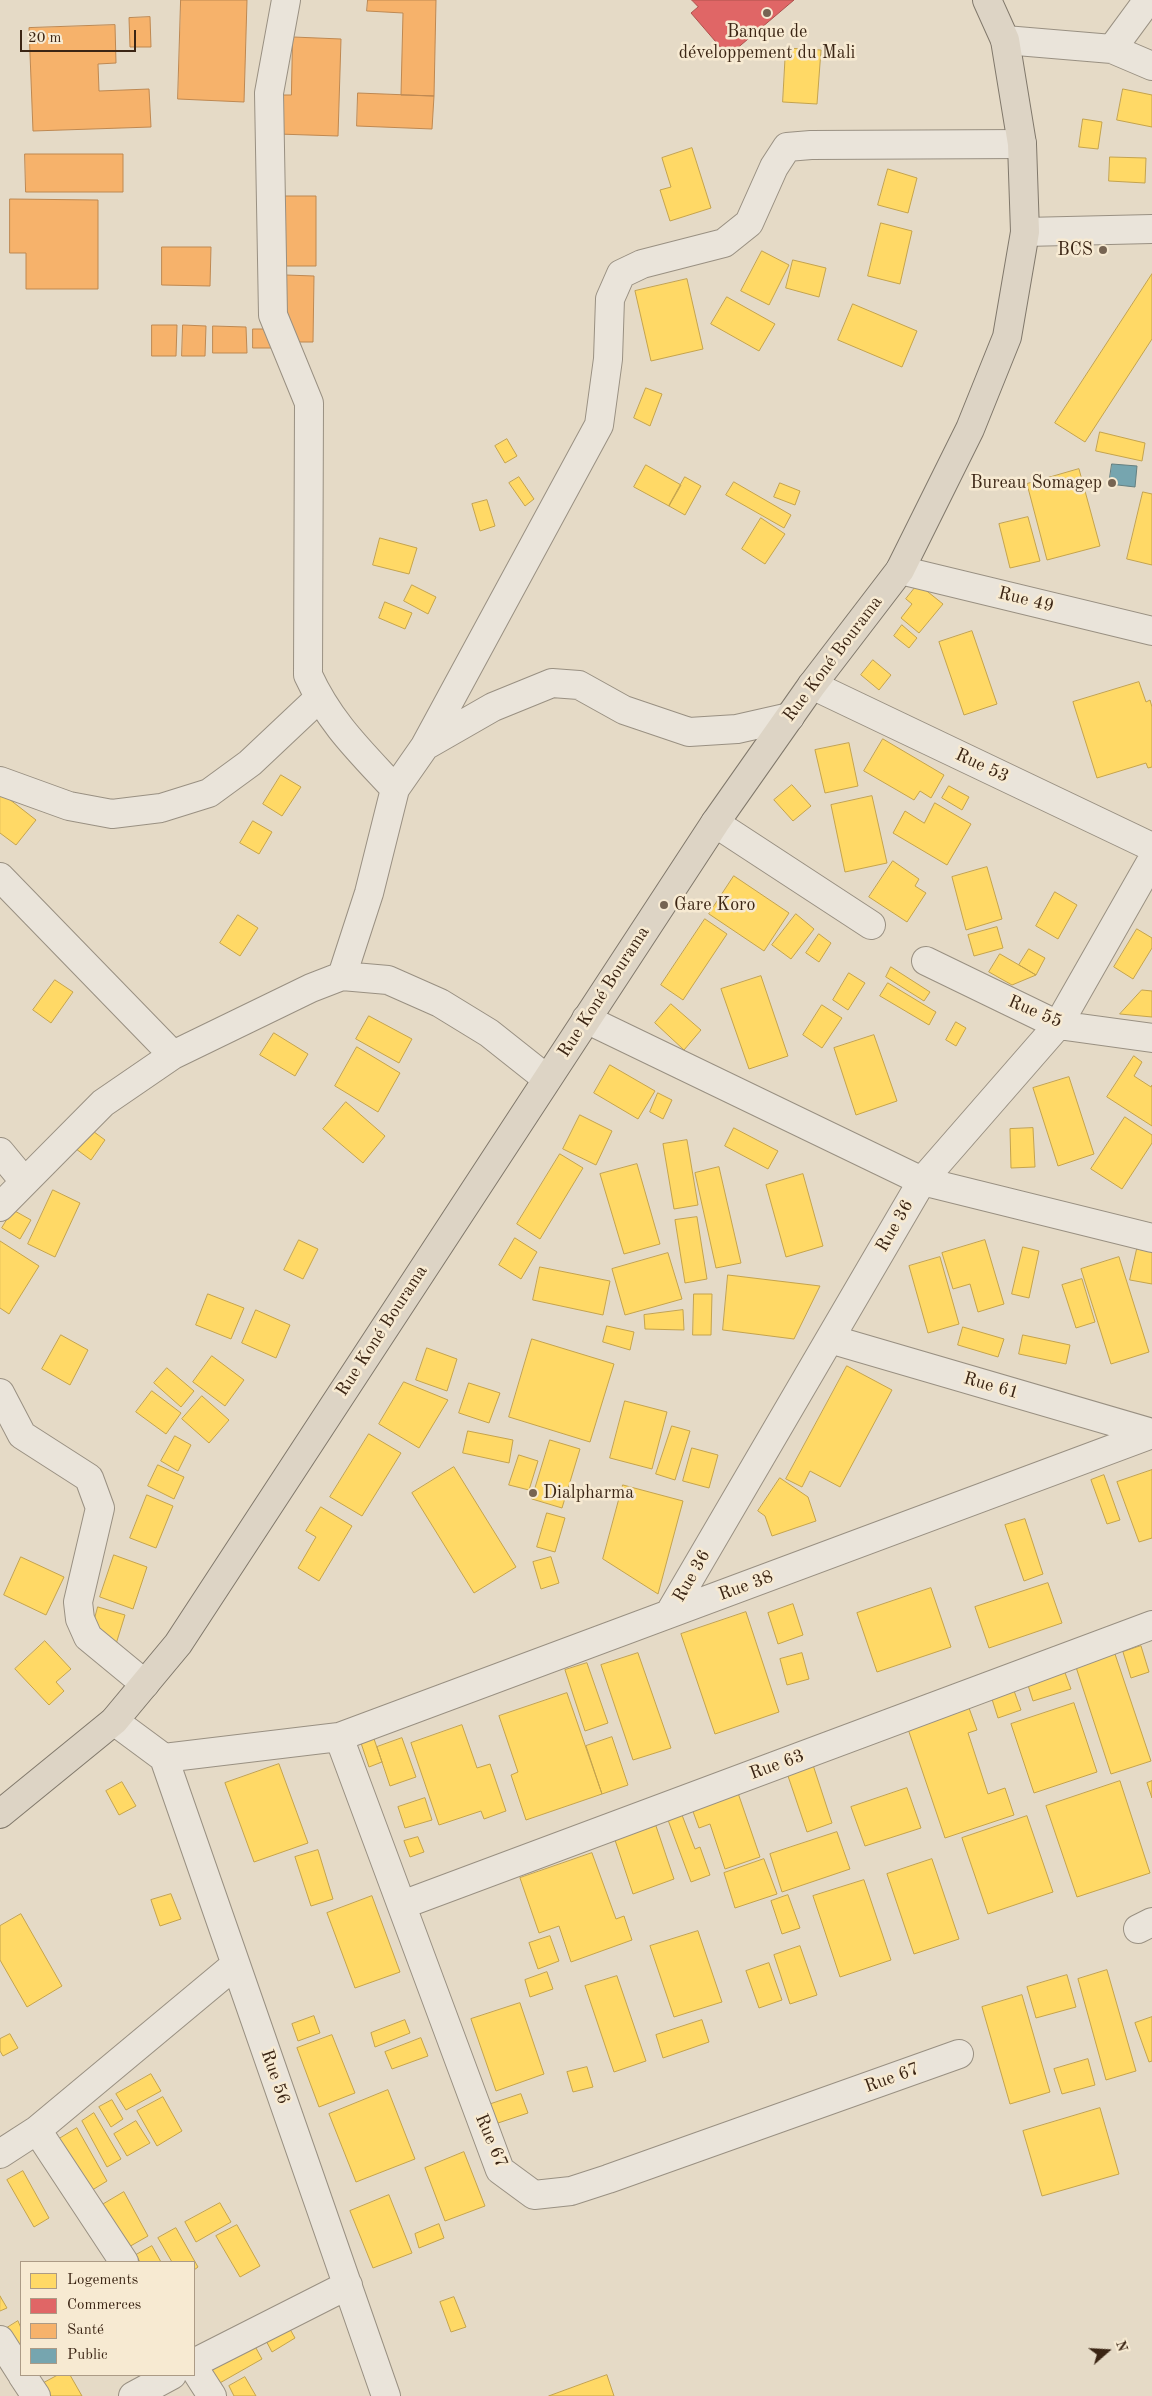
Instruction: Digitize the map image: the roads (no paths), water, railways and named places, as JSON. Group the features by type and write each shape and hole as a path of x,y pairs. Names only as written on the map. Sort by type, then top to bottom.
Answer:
{"highway":[{"name":"Rue Koné Bourama","path":"0,1814 114,1721 178,1644 715,823 812,685 900,570 970,429 1007,337 1025,232 1022,144 1005,40 987,0"}],"street":[{"path":"286,0 269,93 273,315 309,403 308,674 318,698 340,730 395,789"},
{"path":"1112,49 1148,0"},
{"path":"1005,40 1112,49 1152,66"},
{"path":"342,976 368,892 395,789 425,746 599,425 608,359 610,299 621,274 642,264 724,243 749,223 774,167 787,147 801,145 1022,144"},
{"path":"1025,232 1152,229"},
{"name":"Rue 49","path":"900,570 1152,631"},
{"path":"425,746 493,707 552,683 579,686 624,710 689,732 737,729 790,717"},
{"name":"Rue 53","path":"812,685 1152,847"},
{"path":"0,781 70,806 112,814 161,808 209,793 250,763 318,698"},
{"path":"715,823 871,925"},
{"name":"Rue 36","path":"669,1614 922,1181 1058,1025 1152,860"},
{"path":"0,877 173,1055"},
{"name":"Rue 55","path":"926,961 1058,1025 1152,1038"},
{"path":"0,1206 103,1103 173,1055 311,988 342,976 388,980 440,1003 489,1034 547,1079"},
{"path":"586,1019 922,1181 1152,1238"},
{"path":"0,1152 24,1181"},
{"name":"Rue 61","path":"830,1340 1152,1434"},
{"path":"0,1393 22,1435 89,1478 100,1508 78,1602 80,1619 88,1637 145,1684"},
{"name":"Rue 38","path":"164,1758 339,1737 1152,1434"},
{"name":"Rue 63","path":"402,1905 1152,1626"},
{"path":"114,1721 164,1758"},
{"name":"Rue 67","path":"339,1737 500,2170 534,2196 571,2191 608,2179 959,2054"},
{"name":"Rue 56","path":"164,1758 386,2396"},
{"path":"0,2154 37,2130 235,1965"},
{"path":"37,2130 123,2261"},
{"path":"195,2362 348,2285"},
{"path":"0,2340 20,2371"},
{"path":"195,2370 212,2396"},
{"path":"23,2376 36,2396"},
{"path":"133,2396 170,2376"}],"place":[{"name":"Banque de développement du Mali","path":"767,13"},
{"name":"BCS","path":"1103,250"},
{"name":"Bureau Somagep","path":"1112,483"},
{"name":"Gare Koro","path":"664,905"},
{"name":"Dialpharma","path":"533,1493"}]}
